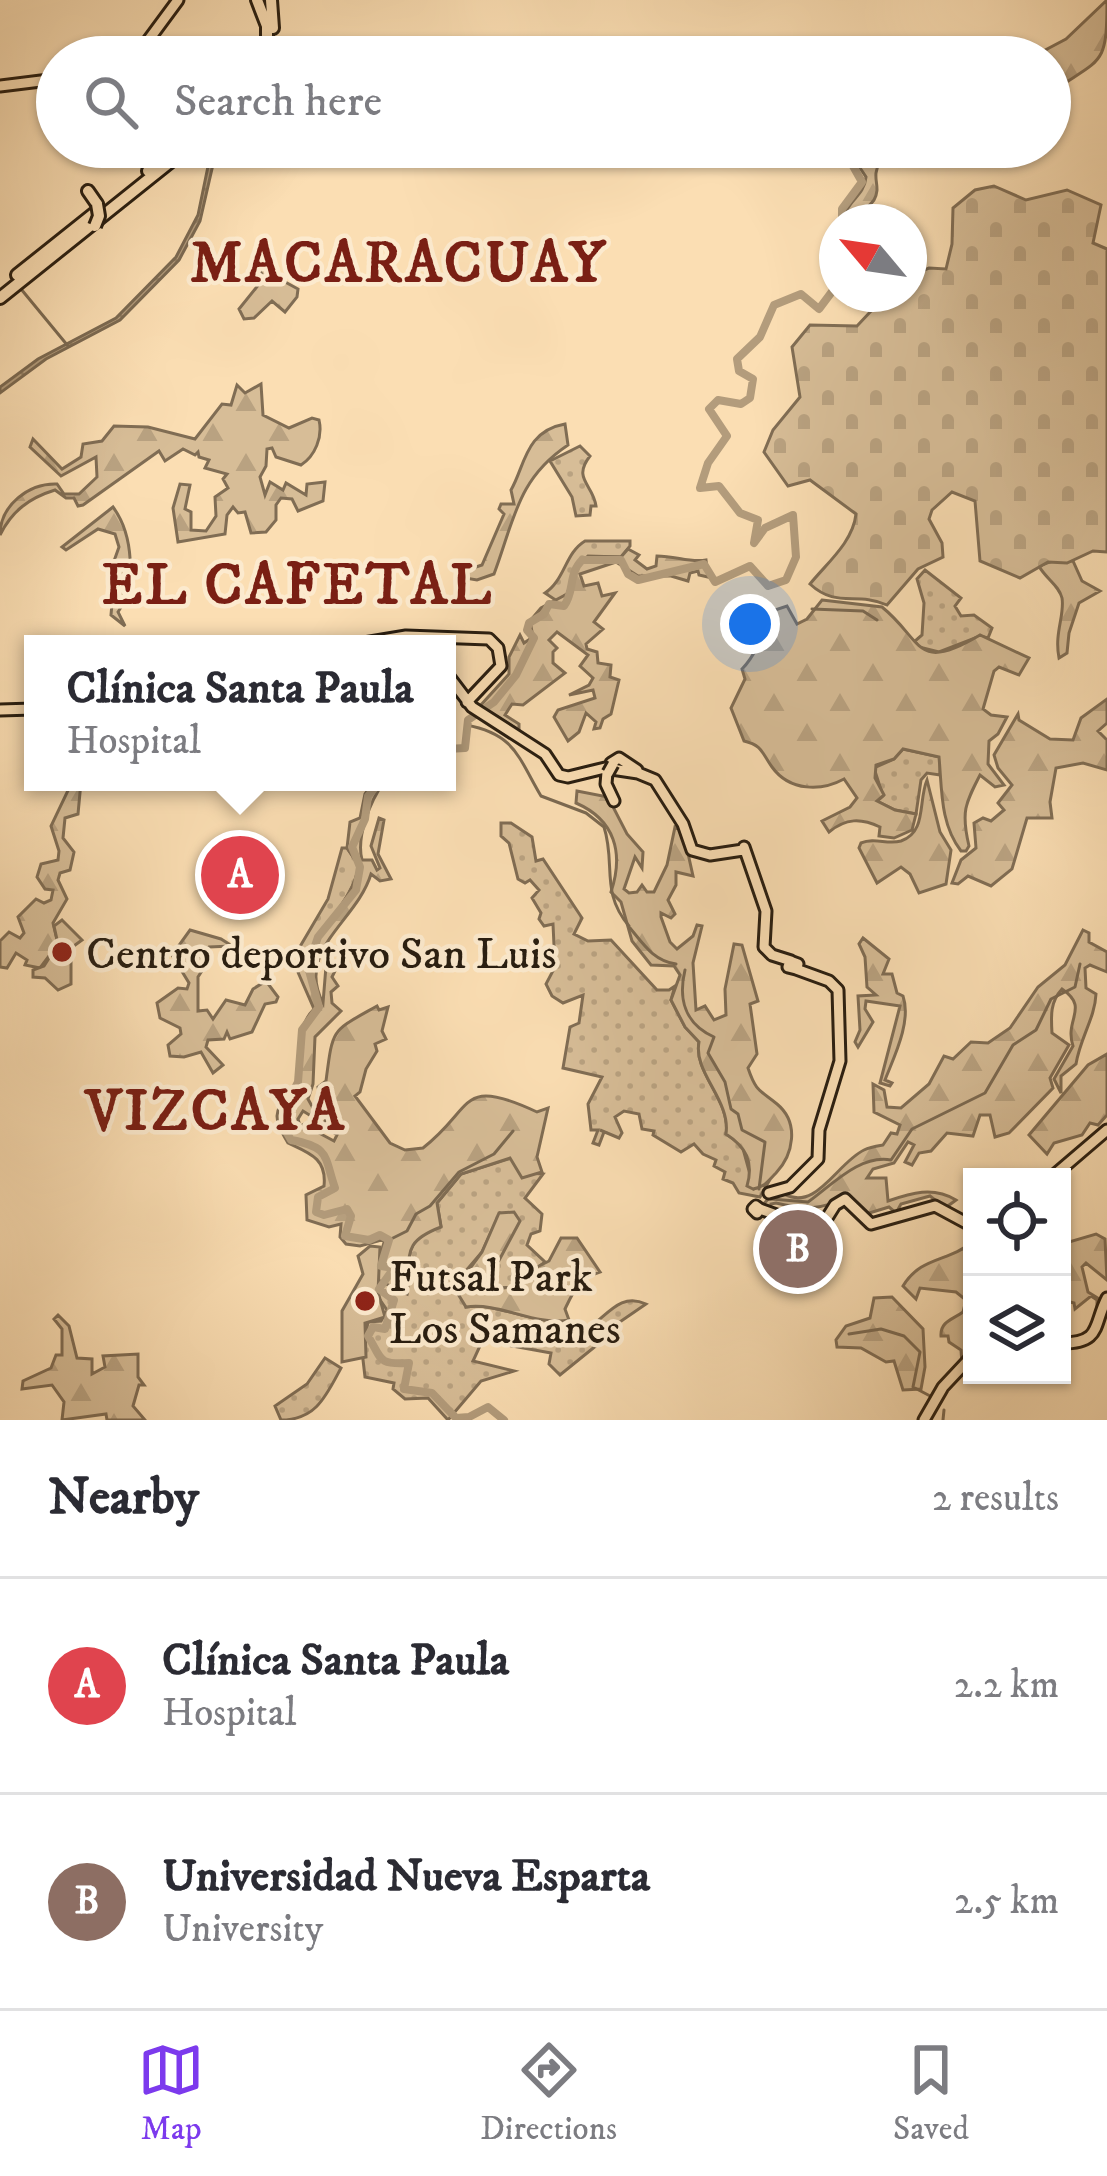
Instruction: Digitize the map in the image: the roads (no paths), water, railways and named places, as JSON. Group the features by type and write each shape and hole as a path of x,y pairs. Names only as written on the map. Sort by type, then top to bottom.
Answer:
{"highway":[{"path":"258,0 268,17 269,36"},
{"path":"258,0 268,36"},
{"path":"270,36 271,0"},
{"path":"42,254 153,168"},
{"path":"0,293 159,168"},
{"path":"16,285 161,168"},
{"path":"87,192 99,211 95,226 0,293 95,210 87,192"}],"main road":[{"path":"159,36 180,0"},
{"path":"0,87 36,83"},
{"path":"456,638 478,636 496,645 502,656 501,666 478,688 468,706"},
{"path":"456,685 468,706 546,751 560,772 569,775 608,768 648,776 659,784 683,824 692,850 709,855 747,848"},
{"path":"459,689 478,688"},
{"path":"614,801 605,782 608,768 620,758 661,782 694,848 712,853 747,848"},
{"path":"747,848 764,911 761,946 768,956 826,977 840,989 843,1061 821,1130 820,1160 792,1189 767,1195 758,1207 813,1226 825,1221 835,1204 845,1199 871,1225 935,1206 963,1221"},
{"path":"1063,1168 1107,1130"},
{"path":"1071,1343 1095,1333 1107,1297"},
{"path":"926,1420 963,1368"}],"water":[{"path":"208,168 212,168 200,221 179,260 120,320 46,359 0,393 0,387 38,359 116,318 176,257 198,215"}],"waterway":[{"path":"846,204 862,182 854,168"},
{"path":"21,289 68,346"},
{"path":"456,748 465,748 468,720 494,702 516,675 534,638 527,630 529,623 544,614 549,604 564,606 582,560 621,560 628,574 638,580 704,564 715,582 750,566 768,586 786,580 796,557 793,515 765,528 754,543 758,520 740,513 719,486 700,488 708,463 727,436 709,409 718,400 741,404 750,398 753,379 739,371 737,359 760,337 774,305 801,294 819,309"},
{"path":"812,609 863,611 877,620"},
{"path":"466,725 505,741 541,796 586,813 604,827 615,901 629,926"},
{"path":"372,791 352,847 360,867 356,890 318,937 308,967 319,1007 302,1030 298,1082 283,1111 284,1128 291,1140 313,1146 327,1161 335,1188 318,1197 316,1212 324,1215 347,1209 351,1216 345,1236 369,1240 380,1235 389,1240 381,1266 394,1268 379,1289 394,1300 385,1329 373,1327 368,1336 382,1359 409,1363 404,1389 432,1393 456,1418 488,1407 504,1420"},
{"path":"630,928 655,956 676,964"},
{"path":"771,1199 808,1202 857,1166 891,1160 912,1129 985,1093 1013,1045 1036,1030 1051,999 1075,987 1080,964"},
{"path":"685,970 686,1009 696,1025 714,1037 708,1053 725,1082 731,1109 738,1114 742,1130 765,1142 759,1189"},
{"path":"389,1240 407,1231 416,1214 430,1206 459,1172 494,1154 513,1131"},
{"path":"849,1334 881,1329 904,1336 920,1352 913,1387 932,1397"},
{"path":"943,1420 944,1410"}],"place":[{"name":"Clínica Santa Paula","path":"240,875"},
{"name":"Centro deportivo San Luis","path":"62,952"},
{"name":"Universidad Nueva Esparta","path":"798,1249"},
{"name":"Futsal Park Los Samanes","path":"365,1301"}],"district":[{"name":"MACARACUAY","path":"399,261"},
{"name":"EL CAFETAL","path":"298,583"},
{"name":"VIZCAYA","path":"216,1109"}]}
